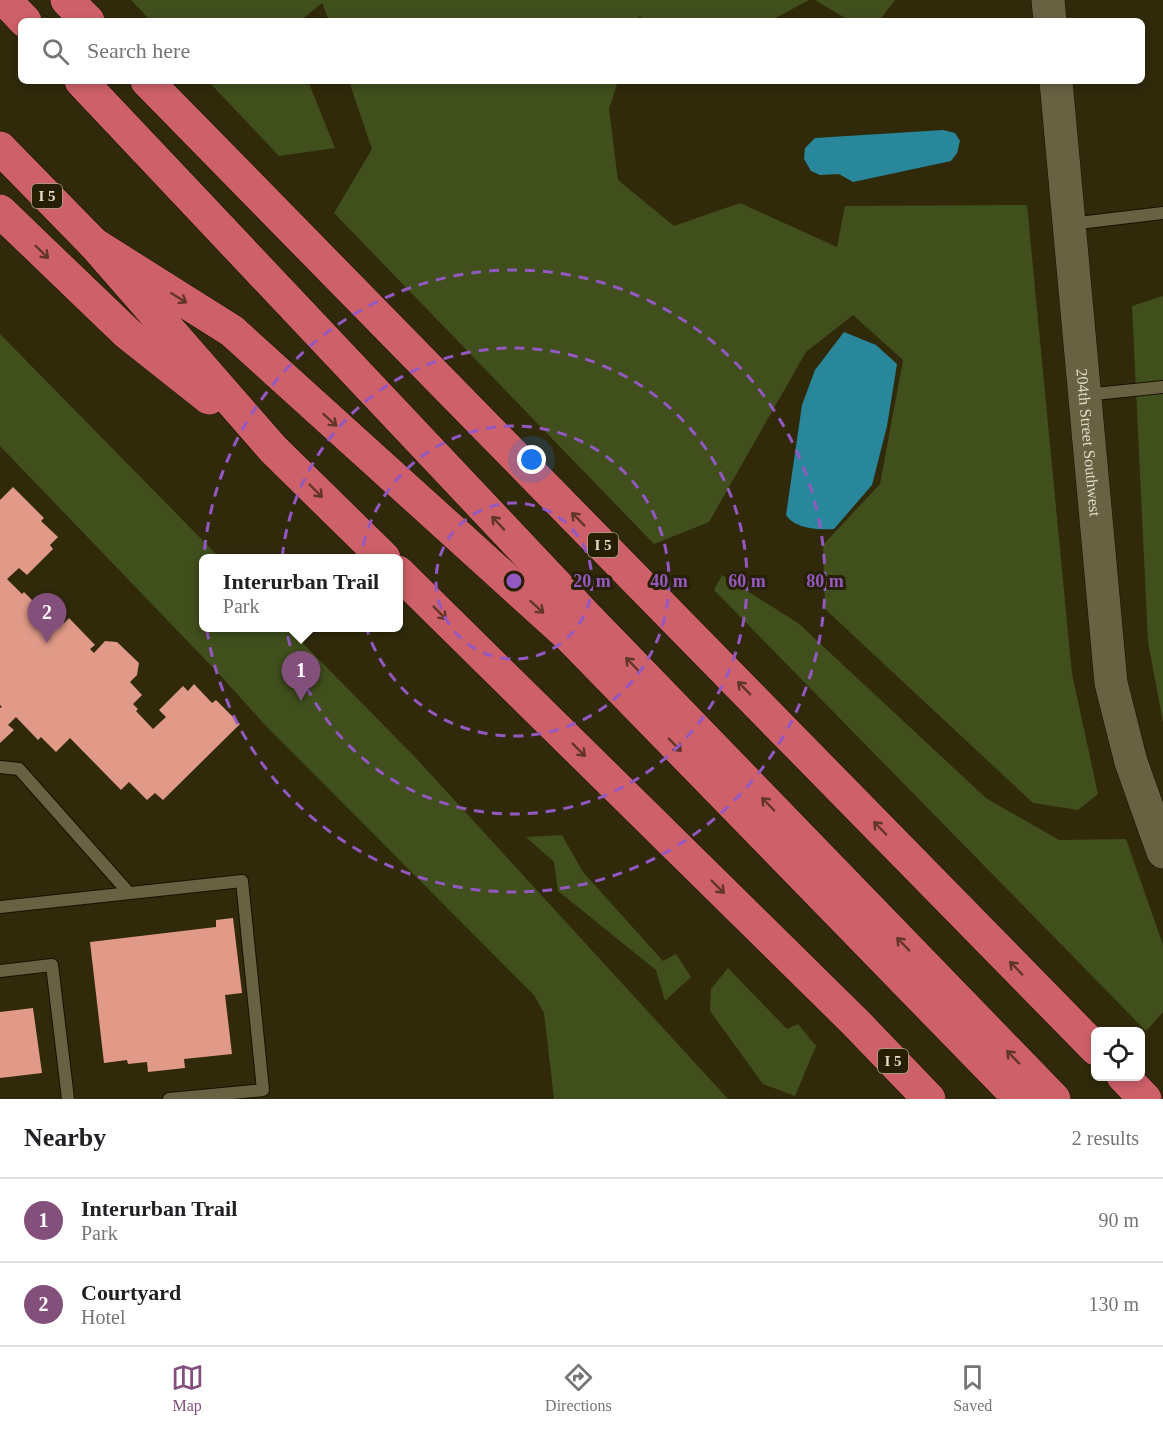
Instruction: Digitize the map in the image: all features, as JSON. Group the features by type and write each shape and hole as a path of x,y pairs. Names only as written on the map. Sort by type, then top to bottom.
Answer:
{"highway":[{"path":"5,0 22,18"},
{"path":"67,0 85,18"},
{"path":"84,84 587,617 928,987 1020,1099"},
{"name":"I 5","path":"150,84 1091,1045"},
{"name":"I 5","path":"0,148 94,244 273,449 380,554"},
{"path":"0,211 127,333 273,449"},
{"path":"94,244 232,331 570,637 928,987 1054,1099"},
{"name":"I 5","path":"403,576 857,1024 929,1099"},
{"path":"1127,1081 1145,1099"}],"street":[{"path":"1048,0 1050,18"},
{"name":"204th Street Southwest","path":"1056,84 1111,683 1128,751 1163,852"},
{"name":"204th Street Southwest","path":"1144,798 1163,828"}],"lane":[{"path":"1069,224 1163,213"},
{"path":"1084,395 1163,387"},
{"path":"0,767 19,769 129,893"},
{"path":"0,907 242,881 263,1090 169,1099"},
{"path":"0,971 52,965 68,1099"}],"green space":[{"path":"131,0 809,0 776,18 642,18 639,16 638,18 328,18 322,3 304,18 148,18"},
{"path":"815,0 895,0 881,18 845,18"},
{"path":"211,84 309,84 335,148 279,156"},
{"path":"350,84 617,84 609,109 618,180 674,226 740,203 837,247 845,206 1027,205 1072,674 1098,794 1078,810 1033,803 825,609 823,545 880,484 903,360 853,315 806,352 709,522 654,544 334,213 372,149"},
{"path":"1163,296 1163,722 1148,642 1132,306"},
{"path":"0,334 216,554 199,554 199,632 292,632 414,756 728,1099 554,1099 544,1013 534,995 266,726 0,446"},
{"path":"722,575 798,623 986,798 1059,840 1126,839 1163,945 1163,1012 1146,1031 1145,1027 1142,1027 714,590"},
{"path":"562,835 583,872 663,961 676,954 691,977 665,1001 656,970 558,891 554,862 526,837"},
{"path":"728,968 787,1029 798,1024 816,1046 795,1096 763,1084 710,1011 711,989"}],"water":[{"path":"943,130 955,133 960,141 957,153 951,161 853,182 839,174 820,175 811,171 804,159 805,148 815,138"},
{"path":"844,332 876,345 897,364 887,426 872,485 834,529 808,528 795,523 786,515 802,405 815,370"}],"building":[{"path":"13,487 44,518 41,521 58,537 50,545 53,549 27,575 19,568 7,579 49,617 53,612 64,623 69,618 95,645 90,649 94,653 105,641 117,642 139,663 137,675 130,682 142,695 133,704 138,709 136,711 153,729 166,717 159,710 183,686 188,691 194,684 212,703 216,700 240,724 163,800 155,793 147,800 129,782 121,790 70,738 56,752 41,737 38,740 16,717 8,725 14,730 0,743 0,708 2,707 0,705 0,500"},
{"path":"233,918 242,993 225,995 232,1054 184,1059 185,1068 148,1072 147,1062 128,1064 127,1060 104,1063 90,942 216,927 216,920"},
{"path":"33,1008 42,1073 0,1078 0,1012"}],"place":[{"name":"Courtyard","path":"47,643"},
{"name":"Interurban Trail","path":"301,701"}]}
